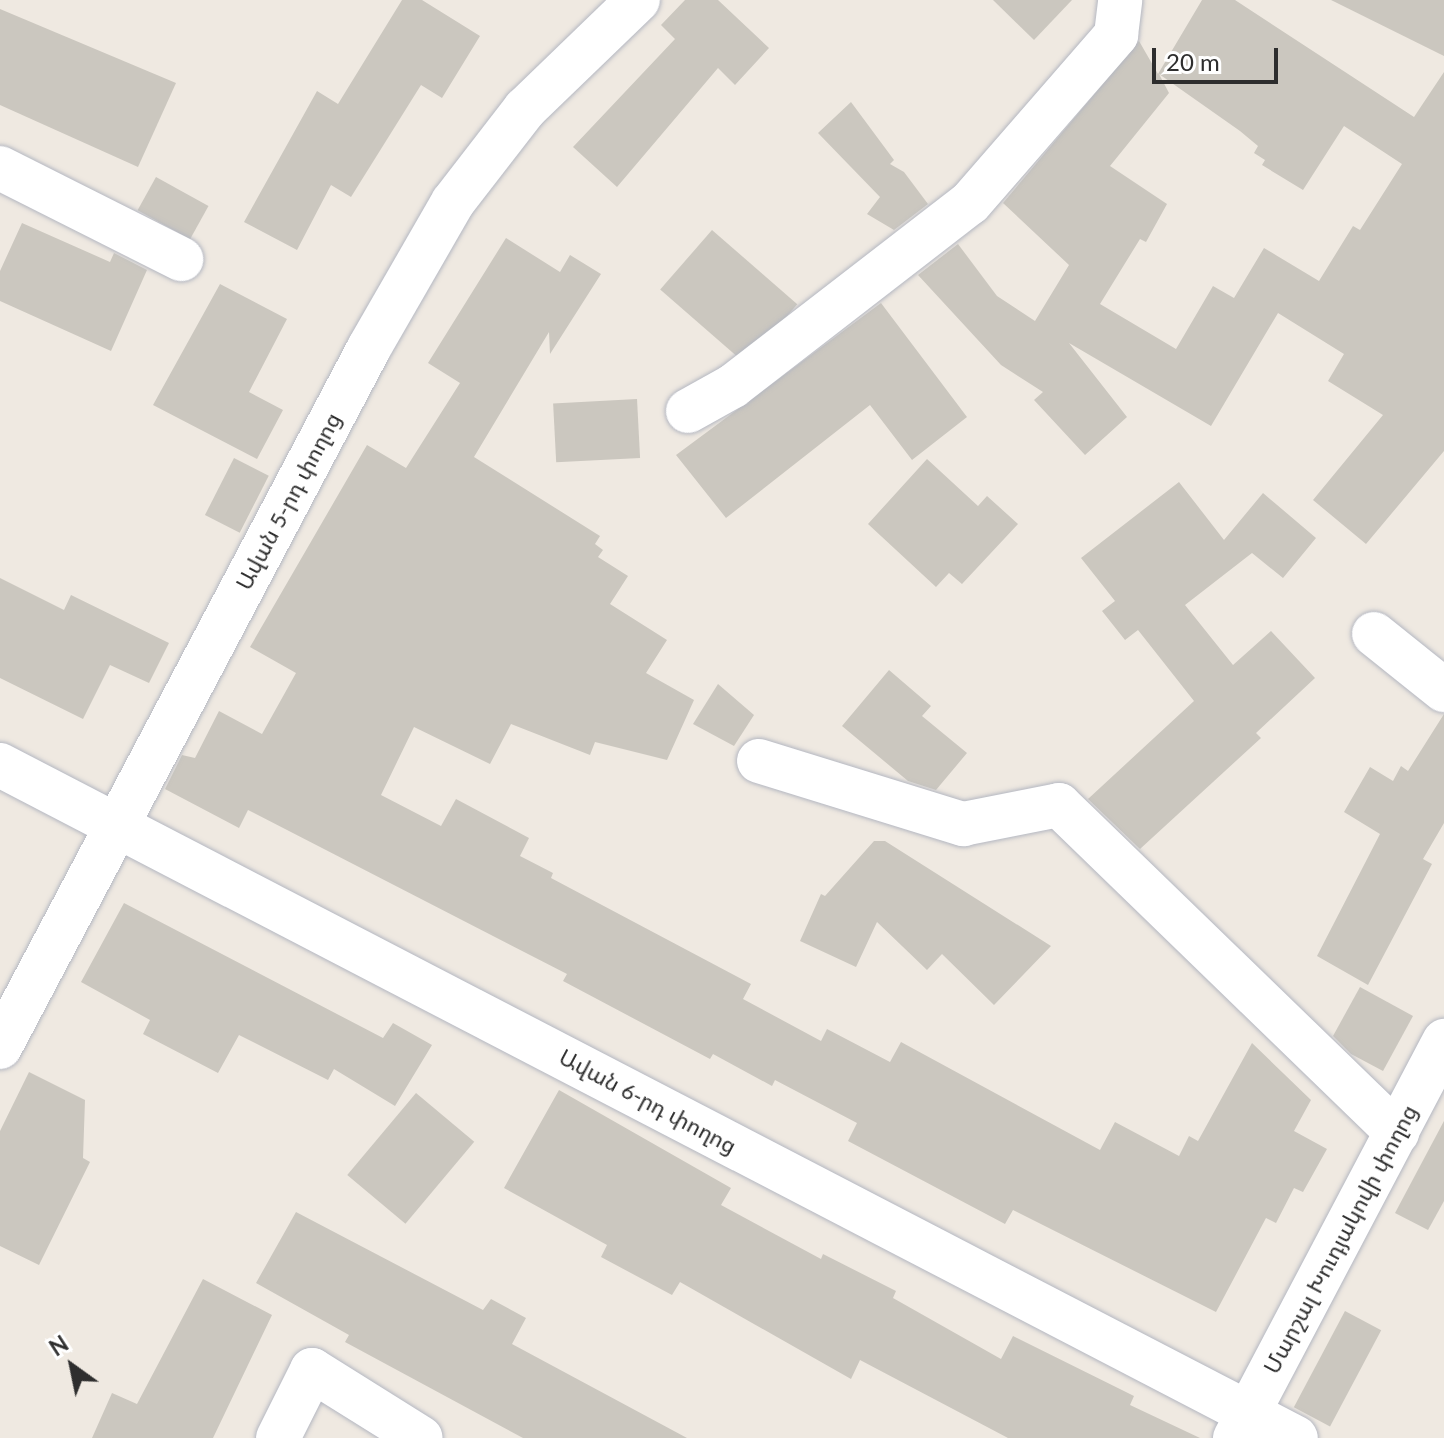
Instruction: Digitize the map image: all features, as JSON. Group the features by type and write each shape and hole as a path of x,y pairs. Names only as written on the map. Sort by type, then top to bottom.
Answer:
{"street":[{"name":"Ավան 5-րդ փողոց","path":"0,1047 369,348 453,202 525,109 638,0"},
{"path":"688,411 733,386 970,203 1116,35 1120,0"},
{"path":"0,168 181,259"},
{"path":"1374,634 1444,690"},
{"path":"759,761 963,824 1059,805 1397,1133"},
{"name":"Ավան 6-րդ փողոց","path":"0,765 117,824 1242,1426 1296,1438"},
{"name":"Մարշալ Խուդյակովի փողոց","path":"1242,1426 1444,1041"},
{"path":"278,1438 312,1370 421,1438"}],"building":[{"path":"402,0 422,0 480,36 442,98 421,85 351,197 331,185 297,250 244,222 317,91 338,104"},
{"path":"685,0 718,0 769,48 735,85 718,68 617,187 573,147 675,39 661,25"},
{"path":"993,0 1072,0 1034,40"},
{"path":"1202,0 1235,0 1414,117 1444,72 1444,451 1366,544 1313,500 1383,415 1328,381 1344,354 1278,313 1211,426 1069,343 1127,417 1085,455 1034,400 1043,392 1001,365 918,275 958,244 997,296 1035,321 1069,265 1003,203 1139,41 1158,74","holes":["1159,74 1258,146 1254,153 1265,160 1262,165 1303,190 1344,126 1402,164 1360,230 1353,226 1319,281 1264,248 1234,298 1213,286 1176,349 1100,304 1140,239 1146,242 1167,204 1110,166 1169,93"]},
{"path":"1331,0 1444,0 1444,56"},
{"path":"0,9 176,83 138,167 0,105"},
{"path":"851,102 894,160 890,164 904,172 928,204 894,230 867,214 880,197 818,133"},
{"path":"156,177 208,206 190,239 138,210"},
{"path":"22,223 110,262 114,253 147,270 111,351 0,301 0,271"},
{"path":"712,230 797,304 745,364 660,290"},
{"path":"506,238 560,272 570,255 601,274 550,354 549,332 474,457 600,536 595,544 603,550 598,557 628,576 610,604 667,640 646,673 694,700 667,760 595,742 590,755 511,724 490,764 414,727 381,795 441,826 456,799 529,838 520,856 553,873 551,878 751,984 743,999 821,1041 827,1029 890,1062 901,1042 1100,1150 1115,1122 1179,1156 1189,1136 1198,1141 1252,1043 1311,1100 1294,1131 1327,1149 1303,1192 1294,1188 1276,1223 1266,1218 1216,1312 1013,1210 1005,1224 848,1141 857,1123 775,1080 772,1086 713,1054 710,1059 563,981 567,974 248,810 239,828 165,789 182,755 195,758 219,711 262,734 296,673 250,647 367,445 406,468 460,383 428,363"},
{"path":"220,284 287,319 249,392 283,410 257,459 153,405"},
{"path":"881,303 967,417 912,460 870,405 726,518 676,455"},
{"path":"637,399 640,458 556,462 553,403"},
{"path":"234,458 269,476 240,533 205,515"},
{"path":"927,459 978,506 987,496 1018,524 962,584 949,573 936,587 868,524"},
{"path":"1179,482 1224,540 1263,493 1316,538 1283,578 1252,553 1185,605 1233,665 1271,631 1315,678 1256,733 1261,738 1140,849 1088,799 1194,701 1138,630 1125,640 1102,611 1115,601 1081,558"},
{"path":"0,578 64,610 71,595 169,643 149,683 110,665 83,719 0,678"},
{"path":"889,670 931,706 922,716 967,753 936,790 908,781 842,726"},
{"path":"718,684 754,715 734,746 693,724"},
{"path":"1444,714 1444,823 1423,859 1432,864 1368,985 1317,956 1380,834 1344,812 1370,767 1393,781 1401,766 1408,771"},
{"path":"874,841 885,841 1051,946 994,1005 942,954 927,970 877,922 856,967 800,941 821,894 825,896"},
{"path":"124,903 383,1038 393,1023 432,1045 395,1106 334,1069 328,1080 239,1035 218,1073 143,1034 150,1020 81,982"},
{"path":"1360,987 1413,1016 1383,1071 1351,1054 1333,1036"},
{"path":"29,1072 85,1100 83,1158 90,1162 39,1265 0,1246 0,1131"},
{"path":"559,1090 731,1188 721,1205 821,1259 823,1254 896,1291 893,1298 1001,1359 1013,1336 1134,1396 1130,1405 1200,1438 1008,1438 860,1360 851,1379 680,1282 672,1295 601,1257 607,1245 504,1188"},
{"path":"416,1093 474,1142 405,1224 347,1175"},
{"path":"1444,1121 1444,1201 1428,1230 1395,1213"},
{"path":"296,1212 483,1310 491,1299 526,1318 512,1344 687,1438 523,1438 345,1342 349,1335 256,1283"},
{"path":"203,1279 272,1315 213,1438 92,1438 112,1393 137,1404"},
{"path":"1345,1311 1381,1330 1330,1426 1294,1407"}]}
